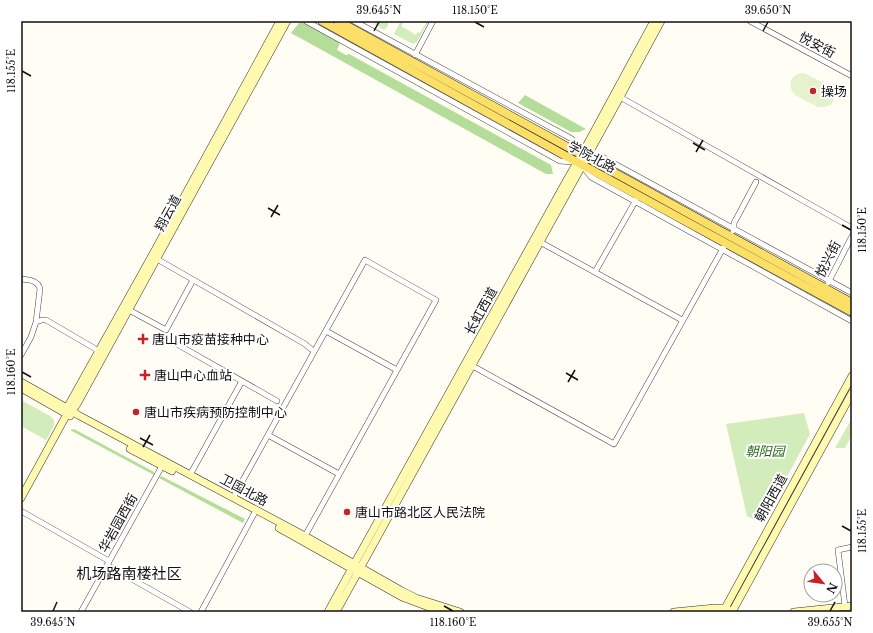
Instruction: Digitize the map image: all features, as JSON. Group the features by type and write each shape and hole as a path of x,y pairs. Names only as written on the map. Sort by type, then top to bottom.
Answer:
{"main road":[{"name":"翔云道","path":"21,498 69,411 99,351 280,21"},
{"name":"翔云道","path":"69,411 77,404 287,21"},
{"name":"学院北路","path":"322,21 509,114 582,160 637,198 828,284 852,303"},
{"name":"学院北路","path":"338,21 413,57 437,79 728,239 852,312"},
{"name":"长虹西道","path":"469,364 540,242 654,21"},
{"name":"长虹西道","path":"328,612 356,568 582,160 620,97 661,21"},
{"name":"朝阳西道","path":"724,610 852,376"},
{"name":"卫国北路","path":"21,382 162,466 356,568 416,598 460,612"},
{"name":"卫国北路","path":"21,388 69,411 305,536 402,596 442,612"},
{"name":"朝阳西道","path":"734,611 852,393"},
{"name":"长虹西道","path":"336,612 356,568"},
{"path":"794,612 848,606"},
{"path":"674,612 734,611"}],"street":[{"path":"306,21 437,79 516,108 572,139 582,160"},
{"path":"354,21 413,57 434,21"},
{"name":"悦安街","path":"750,21 852,75"},
{"name":"悦安街","path":"755,21 852,75"},
{"path":"620,97 809,204 852,226"},
{"path":"509,114 516,108"},
{"path":"469,364 614,444 728,239 734,223 756,182 754,173"},
{"path":"756,182 765,179"},
{"path":"595,272 637,198"},
{"name":"悦兴街","path":"828,284 852,236"},
{"path":"728,239 852,321"},
{"path":"540,242 682,320"},
{"name":"悦兴街","path":"828,284 852,243"},
{"path":"157,259 305,344 311,350"},
{"path":"233,498 365,260 436,300 305,536"},
{"path":"21,279 32,280 40,285 36,322 31,337 21,356"},
{"path":"129,310 166,330 194,280"},
{"path":"828,284 852,293"},
{"path":"36,322 46,320 99,351"},
{"path":"326,330 396,370"},
{"path":"168,339 277,401"},
{"path":"190,475 242,381"},
{"path":"268,435 339,474"},
{"name":"华岩园西街","path":"81,612 162,466"},
{"path":"21,511 190,612"},
{"path":"201,612 254,514"},
{"path":"848,606 838,550 852,547"}],"green space":[{"path":"376,21 382,23 384,21 388,21 388,26 384,30 375,24"},
{"path":"427,21 429,21 417,42 413,44 394,34 400,22 403,23 401,26 416,35 418,32 420,33"},
{"path":"299,23 304,23 340,43 337,50 346,55 349,54 551,165 553,174 546,174 291,33"},
{"name":"操场","path":"803,73 831,87 834,95 832,104 825,107 818,107 795,95 790,84 791,81 795,75"},
{"path":"525,95 586,129 579,132 571,132 518,103"},
{"path":"23,401 50,416 54,420 54,426 46,440 21,426 21,404"},
{"name":"朝阳园","path":"804,413 810,434 762,523 747,516 726,424"},
{"path":"852,418 852,435 845,448 835,448"},
{"path":"74,429 154,472 154,475 70,430"},
{"path":"161,476 245,519 243,523 159,478"}],"place":[{"name":"操场","path":"813,91"},
{"name":"唐山市疫苗接种中心","path":"143,339"},
{"name":"唐山中心血站","path":"145,375"},
{"name":"唐山市疾病预防控制中心","path":"136,412"},
{"name":"唐山市路北区人民法院","path":"347,512"}],"district":[{"name":"机场路南楼社区","path":"129,573"}]}
